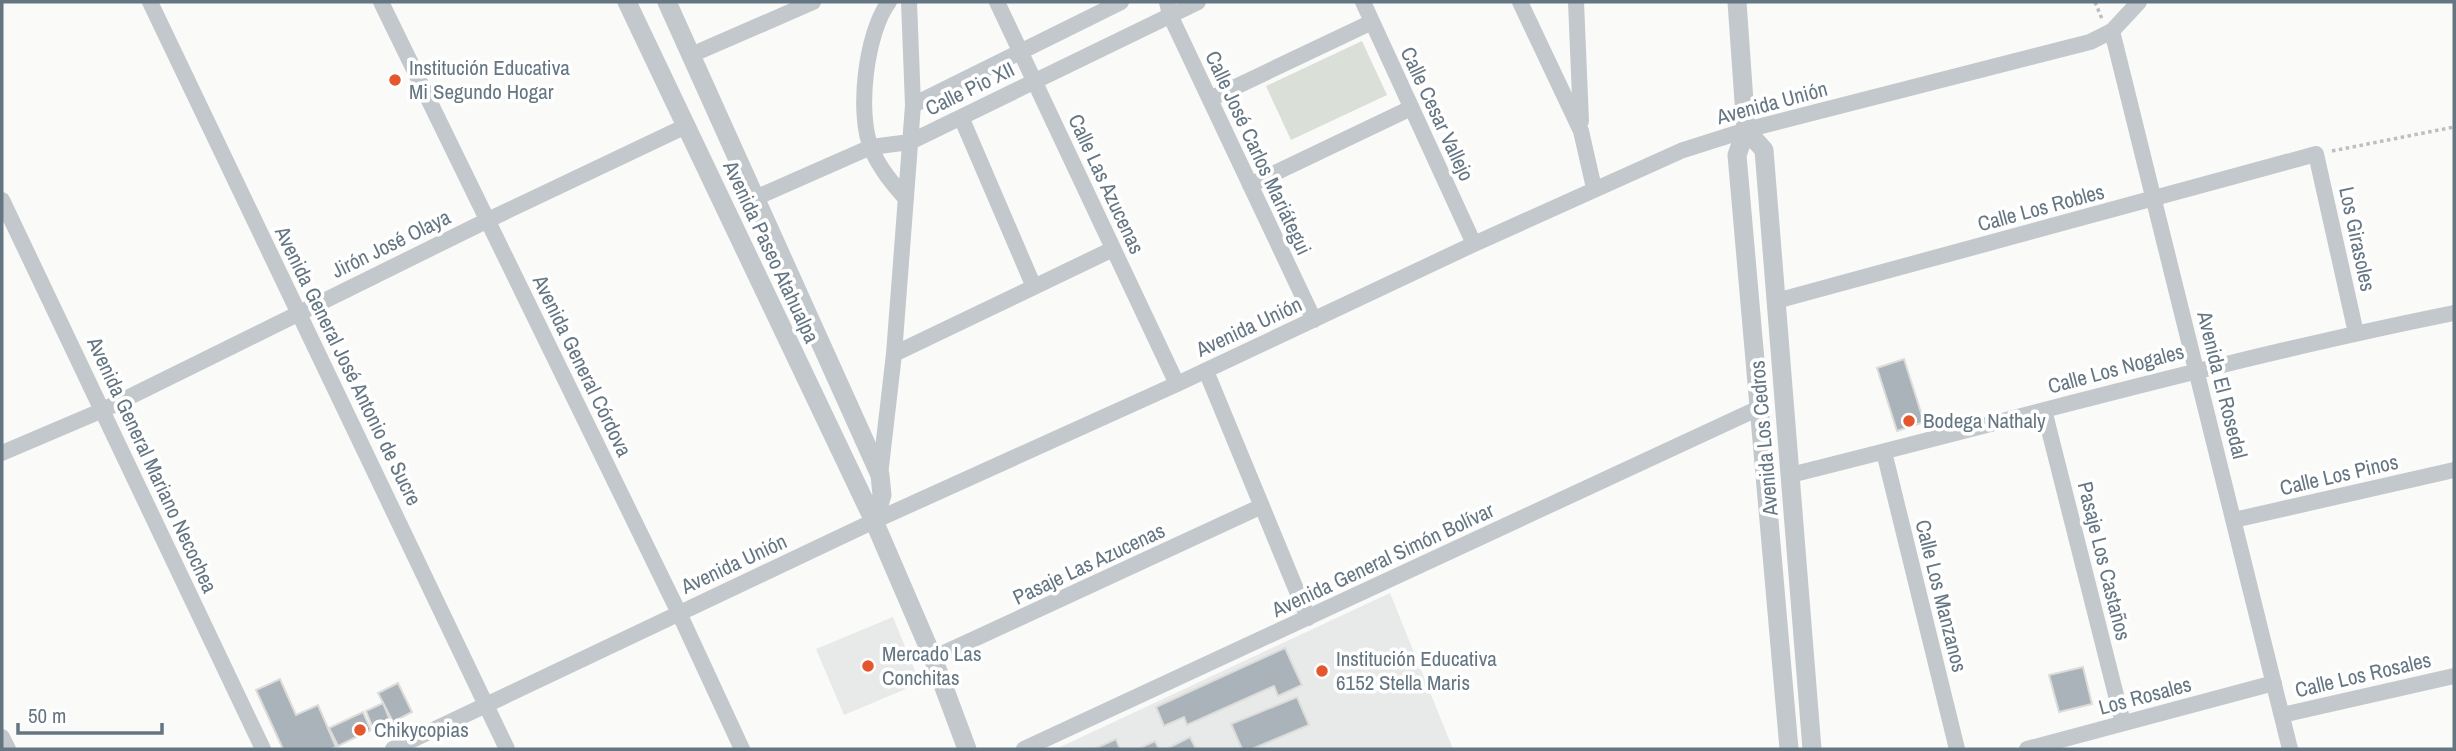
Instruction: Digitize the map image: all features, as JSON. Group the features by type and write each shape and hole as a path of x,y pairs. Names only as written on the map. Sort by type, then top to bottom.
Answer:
{"street":[{"name":"Avenida General José Antonio de Sucre","path":"150,2 507,749"},
{"name":"Avenida General Córdova","path":"381,2 679,613 741,749"},
{"name":"Avenida Paseo Atahualpa","path":"627,2 874,521 933,658 967,749"},
{"name":"Avenida Paseo Atahualpa","path":"667,2 880,475 881,495 874,521"},
{"path":"691,55 813,2"},
{"path":"889,2 883,10 872,43 865,88 866,118 871,147 884,172 906,199"},
{"path":"880,475 894,354 913,104 909,2"},
{"name":"Calle Las Azucenas","path":"997,2 1177,384"},
{"name":"Calle Pio XII","path":"913,104 1121,2"},
{"name":"Calle Pio XII","path":"755,198 871,147 910,142 1034,81 1169,8 1198,2"},
{"name":"Calle Cesar Vallejo","path":"1363,2 1474,244"},
{"path":"1520,2 1581,131"},
{"path":"1576,2 1581,131 1594,188"},
{"name":"Avenida Los Cedros","path":"1737,2 1746,130 1737,155 1789,749"},
{"name":"Avenida Unión","path":"393,749 874,521 1177,384 1594,188 1683,150 1746,130 2090,42 2112,31 2138,2"},
{"name":"Calle José Carlos Mariátegui","path":"1169,8 1314,320"},
{"path":"1210,99 1372,22"},
{"name":"Avenida El Rosedal","path":"2112,31 2290,749"},
{"path":"1250,185 1411,108"},
{"path":"961,117 1034,287"},
{"name":"Jirón José Olaya","path":"2,453 103,410 488,220 686,126"},
{"name":"Avenida Los Cedros","path":"1746,130 1765,150 1812,749"},
{"name":"Calle Los Robles","path":"1776,300 2316,154"},
{"name":"Los Girasoles","path":"2316,154 2356,333"},
{"name":"Avenida General Mariano Necochea","path":"2,200 263,749"},
{"path":"894,354 1113,249"},
{"name":"Calle Los Nogales","path":"1790,475 2196,370 2454,313"},
{"path":"1206,370 1308,618"},
{"name":"Avenida General Simón Bolívar","path":"1024,749 1759,408"},
{"name":"Pasaje Los Castaños","path":"2044,410 2123,723"},
{"name":"Calle Los Manzanos","path":"1884,452 1957,749"},
{"name":"Calle Los Pinos","path":"2234,520 2454,470"},
{"name":"Pasaje Las Azucenas","path":"933,658 1262,506"},
{"name":"Calle Los Rosales","path":"2282,715 2454,676"},
{"name":"Los Rosales","path":"2027,749 2067,744 2123,723 2274,683"},
{"path":"2,737 8,749"}],"path":[{"path":"2316,154 2454,127"}],"shaded area":[{"path":"1362,41 1387,95 1291,140 1266,86"},
{"name":"Institución Educativa 6152 Stella Maris","path":"1390,593 1453,749 1056,749"},
{"name":"Mercado Las Conchitas","path":"893,617 920,683 844,715 816,649"}],"building":[{"path":"1904,359 1924,422 1897,431 1877,368"},
{"path":"1285,648 1302,685 1278,696 1274,686 1187,725 1184,717 1164,726 1156,707"},
{"path":"2083,667 2092,704 2059,712 2049,675"},
{"path":"280,679 296,715 318,705 336,747 283,749 256,690"},
{"path":"398,683 412,712 393,722 378,693"},
{"path":"1297,697 1309,725 1252,749 1242,749 1231,724"},
{"path":"383,703 391,723 374,731 366,711"},
{"path":"363,712 371,730 338,746 329,728"},
{"path":"1190,737 1196,749 1168,748"},
{"path":"1116,739 1120,749 1094,749"},
{"path":"1155,741 1159,749 1138,749"}],"place":[{"name":"Institución Educativa Mi Segundo Hogar","path":"395,80"},
{"name":"Bodega Nathaly","path":"1909,421"},
{"name":"Mercado Las Conchitas","path":"868,666"},
{"name":"Institución Educativa 6152 Stella Maris","path":"1322,671"},
{"name":"Chikycopias","path":"360,730"}]}
